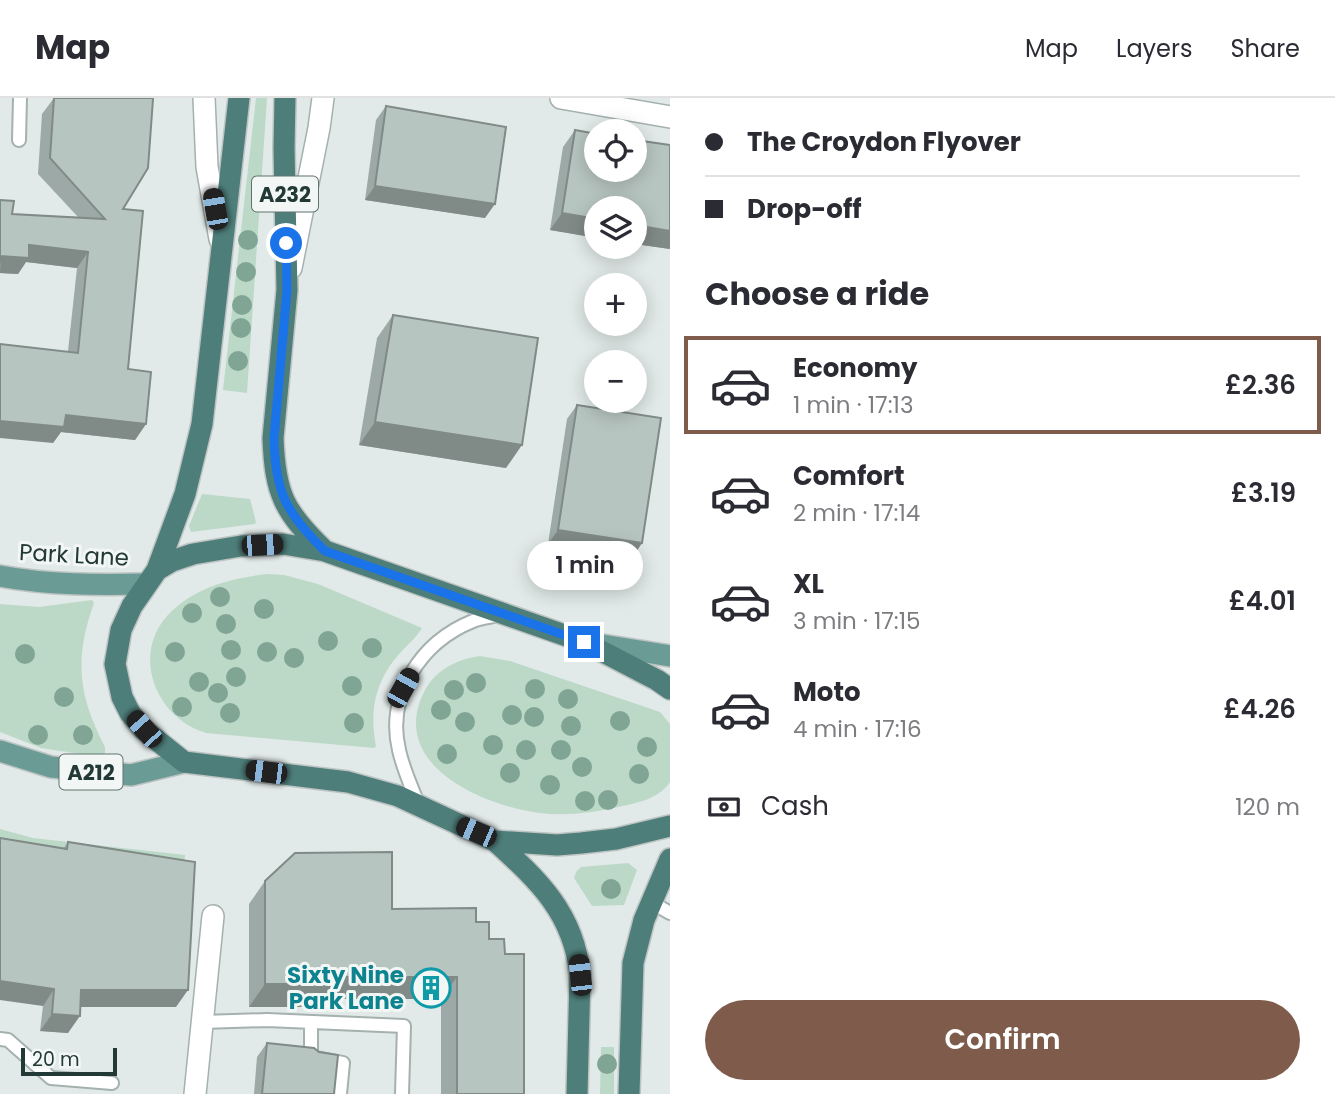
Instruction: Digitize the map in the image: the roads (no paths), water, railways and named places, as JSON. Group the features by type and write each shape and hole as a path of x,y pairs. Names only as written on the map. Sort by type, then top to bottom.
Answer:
{"highway":[{"name":"A232","path":"152,577 185,494 202,424 239,98"},
{"name":"A232","path":"285,98 287,290 274,461 279,489 286,505 300,527 325,551"},
{"path":"577,1094 579,957 562,912 546,891 495,841 374,788 348,782 184,762 144,729 130,713 122,697 115,664 121,630 132,606 152,577 172,561 193,554 241,546 283,544 325,551 584,642 670,689"},
{"path":"495,841 557,845 581,843 616,839 670,826"},
{"path":"629,1094 633,963 637,941 670,859"}],"main road":[{"name":"Park Lane","path":"0,576 50,583 152,577"},
{"path":"584,642 670,656"},
{"name":"A212","path":"0,751 51,767 131,775 184,762"}],"street":[{"path":"204,98 208,167 222,252"},
{"path":"287,290 323,98"},
{"path":"561,98 670,117"},
{"path":"195,1094 213,916"}],"lane":[{"path":"19,140 20,98"},
{"path":"419,806 399,750 398,707 403,688 421,660 446,636 472,622 503,614"},
{"path":"651,902 670,914"},
{"path":"202,1022 267,1020 404,1027 402,1094"},
{"path":"311,1022 311,1057 343,1063 340,1094"},
{"path":"0,1039 8,1040 51,1078 112,1083"}],"place":[{"name":"Sixty Nine Park Lane","path":"431,988"}]}
